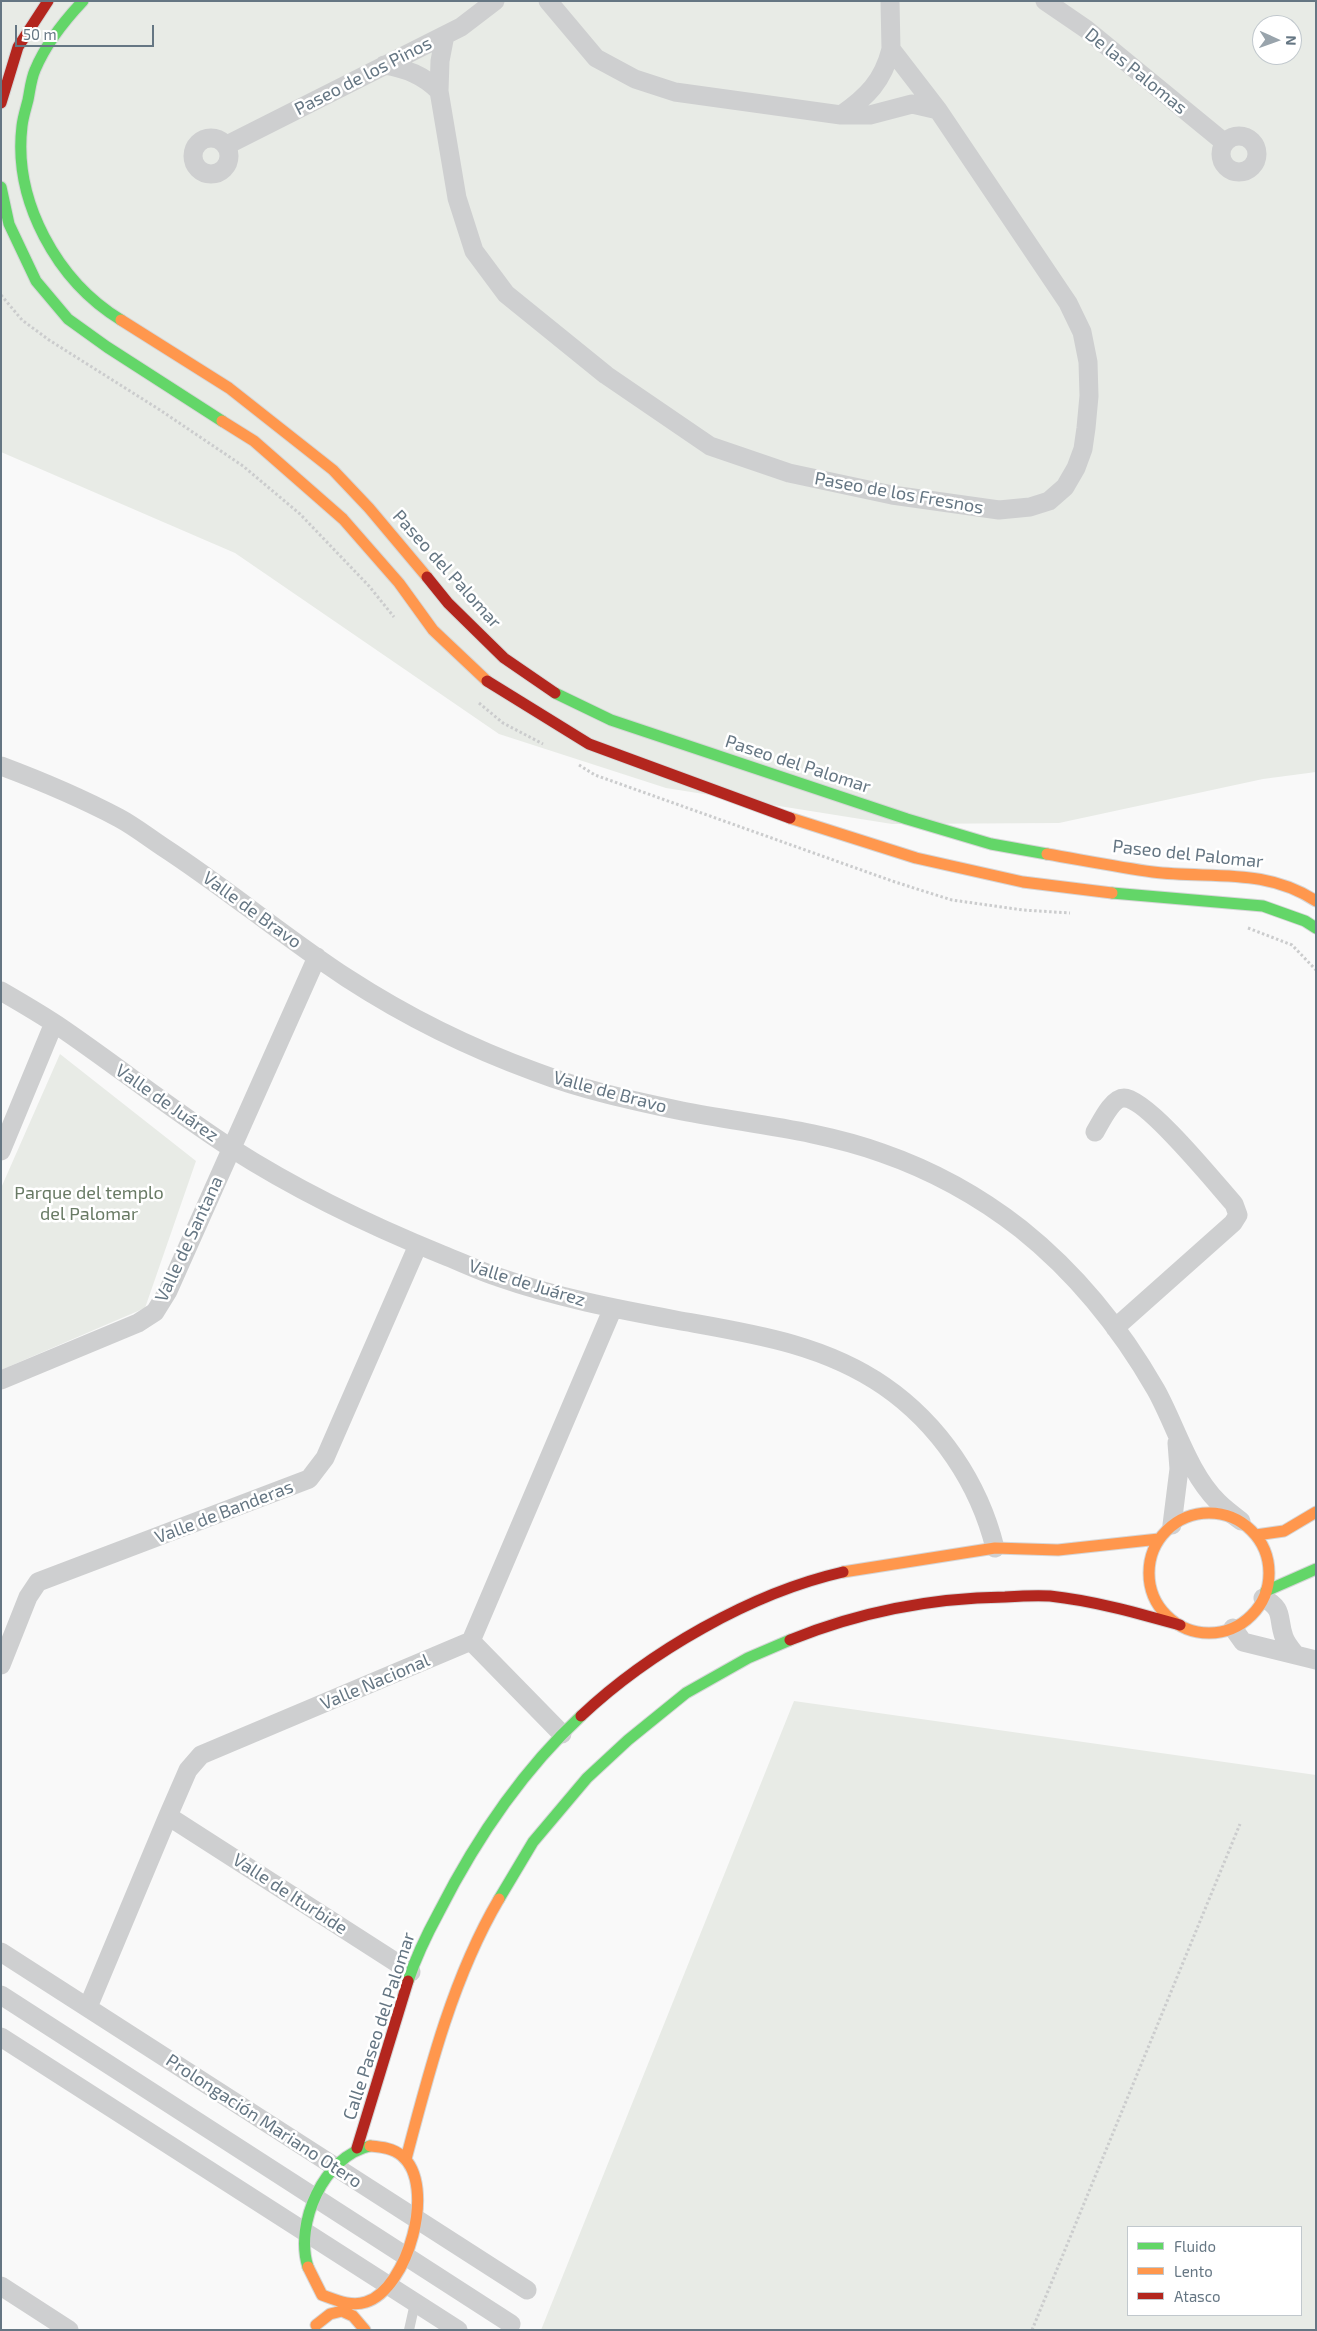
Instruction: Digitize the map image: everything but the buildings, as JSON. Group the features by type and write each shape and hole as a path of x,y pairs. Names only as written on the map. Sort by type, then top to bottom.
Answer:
{"street":[{"path":"1,103 18,47 48,1"},
{"name":"Paseo del Palomar","path":"83,1 66,19 36,70 22,126 22,159 39,229 58,260 77,284 117,318 194,366 251,405 333,470 369,508 408,575 432,630 485,679 589,744 916,858 1023,882 1083,891 1154,884 1263,878 1301,891 1316,902"},
{"name":"Paseo de los Pinos","path":"226,145 461,27 495,1"},
{"path":"548,1 596,58 635,79 675,92 841,115 870,115 912,104 938,110"},
{"path":"841,115 862,101 875,86 886,67 891,49 890,1"},
{"name":"De las Palomas","path":"1045,1 1086,30 1225,143"},
{"name":"Paseo de los Fresnos","path":"445,35 440,61 439,91 457,198 474,251 506,294 606,375 710,446 789,473 892,495 989,509 1030,507 1049,501 1065,487 1076,468 1083,449 1089,396 1088,362 1082,332 1068,303 938,110 891,49"},
{"path":"384,65 416,73 429,81 439,91"},
{"name":"Paseo del Palomar","path":"1,186 9,224 36,281 68,319 254,441 408,575 448,603 504,658 560,696 612,720 818,794 991,844 1154,884 1263,906 1305,921 1316,928"},
{"path":"179,393 194,366"},
{"name":"Valle de Bravo","path":"1,766 31,777 121,819 200,871 317,957 411,1017 459,1041 538,1073 674,1109 834,1139 882,1152 930,1173 992,1207 1021,1229 1071,1275 1115,1328 1128,1345 1157,1393 1202,1481 1216,1501 1241,1521"},
{"name":"Valle de Santana","path":"1,1380 138,1323 155,1312 168,1291 317,957"},
{"name":"Valle de Juárez","path":"1,991 54,1023 231,1148 322,1202 418,1245 498,1277 613,1308 776,1338 812,1349 848,1365 884,1386 936,1432 955,1457 976,1494 989,1523 995,1548"},
{"path":"1,1151 54,1023"},
{"path":"1095,1132 1115,1101 1124,1098 1136,1102 1163,1124 1234,1204 1238,1215 1233,1224 1115,1328"},
{"name":"Valle de Banderas","path":"1,1664 28,1597 38,1582 309,1479 325,1458 418,1245"},
{"path":"562,1734 471,1641 613,1308"},
{"name":"Valle de Bravo","path":"1172,1525 1180,1469 1175,1431"},
{"path":"1256,1535 1284,1531 1316,1512"},
{"path":"406,2159 422,2097 464,1967 496,1904 533,1842 587,1778 628,1740 686,1693 748,1658 825,1626 898,1606 982,1597 1048,1596 1104,1604 1200,1632 1217,1632 1233,1628 1248,1619 1259,1606 1265,1594 1269,1572 1266,1552 1256,1535 1241,1521 1218,1513 1194,1514 1172,1525 1159,1540 1151,1558 1150,1577 1154,1596 1165,1613 1180,1625"},
{"name":"Calle Paseo del Palomar","path":"357,2148 412,1972 425,1938 458,1874 504,1804 562,1734 595,1703 662,1652 731,1614 818,1578 854,1570 995,1548 1058,1550 1159,1540"},
{"path":"1265,1594 1316,1569"},
{"path":"1265,1594 1280,1613 1284,1638 1295,1654"},
{"path":"1233,1628 1243,1642 1316,1660"},
{"name":"Valle Nacional","path":"88,2008 188,1770 201,1755 471,1641"},
{"name":"Valle de Iturbide","path":"168,1816 412,1972"},
{"name":"Prolongación Mariano Otero","path":"1,1952 527,2290"},
{"name":"Prolongación Mariano Otero","path":"1,1995 511,2324"},
{"path":"1,2037 458,2330"},
{"path":"370,2146 385,2147 406,2159 417,2190 416,2219 407,2257 388,2285 372,2315 358,2304 334,2300 322,2295 314,2283 306,2260 305,2221 314,2197 335,2166 357,2148 370,2146"},
{"path":"314,2283 316,2327"},
{"path":"1,2286 69,2330"},
{"path":"316,2327 331,2311 345,2310 356,2317 365,2330"}],"lane":[{"path":"409,2330 415,2302"}],"path":[{"path":"1032,2330 1240,1824"}],"green space":[{"path":"1,1 1316,1 1316,772 1263,779 1059,823 892,824 666,788 499,734 235,553 1,452"},
{"name":"Parque del templo del Palomar","path":"60,1054 196,1161 145,1308 1,1370 1,1188"},
{"path":"794,1701 1316,1775 1316,2330 541,2330"}],"traffic: fast":[{"path":"83,1 56,34 35,70 22,123 21,154 32,210 44,237 59,261 77,284 98,304 121,320"},
{"path":"1,187 9,224 36,281 68,319 107,347 222,421"},
{"path":"555,693 611,720 907,819 991,844 1047,854"},
{"path":"1112,893 1263,906 1305,921 1316,928"},
{"path":"1266,1591 1316,1569"},
{"path":"499,1899 533,1842 587,1778 628,1740 686,1693 748,1658 790,1640"},
{"path":"408,1981 430,1929 453,1885 484,1833 539,1760 581,1716"},
{"path":"308,2267 305,2250 305,2231 309,2212 316,2194 326,2177 339,2163 354,2152 370,2146"}],"traffic: slow":[{"path":"121,320 229,388 333,470 369,508 427,577"},
{"path":"222,421 254,441 343,519 399,583 433,630 487,681"},
{"path":"790,818 916,858 1023,882 1112,893"},
{"path":"1047,854 1153,872 1237,876 1257,879 1297,890 1316,901"},
{"path":"1256,1535 1284,1531 1316,1512"},
{"path":"1209,1513 1232,1518 1251,1531 1264,1550 1269,1573 1264,1596 1251,1615 1232,1628 1209,1633 1186,1628 1167,1615 1154,1596 1149,1573 1154,1550 1167,1531 1186,1518 1209,1513"},
{"path":"843,1572 995,1548 1058,1550 1159,1539"},
{"path":"406,2159 433,2059 455,1992 468,1960 499,1899"},
{"path":"308,2267 322,2295 355,2304 366,2302 381,2293 394,2278 405,2258 413,2235 417,2212 417,2189 412,2170 402,2156 395,2151 370,2146"},
{"path":"316,2325 330,2314 342,2311 353,2316 365,2330"}],"traffic: jam":[{"path":"1,103 18,47 48,1"},
{"path":"427,577 448,603 504,658 555,693"},
{"path":"487,681 589,744 790,818"},
{"path":"581,1716 638,1669 703,1628 773,1594 843,1572"},
{"path":"790,1640 842,1622 895,1608 949,1600 1028,1596 1050,1596 1100,1604 1180,1625"},
{"path":"357,2148 408,1981"}]}
